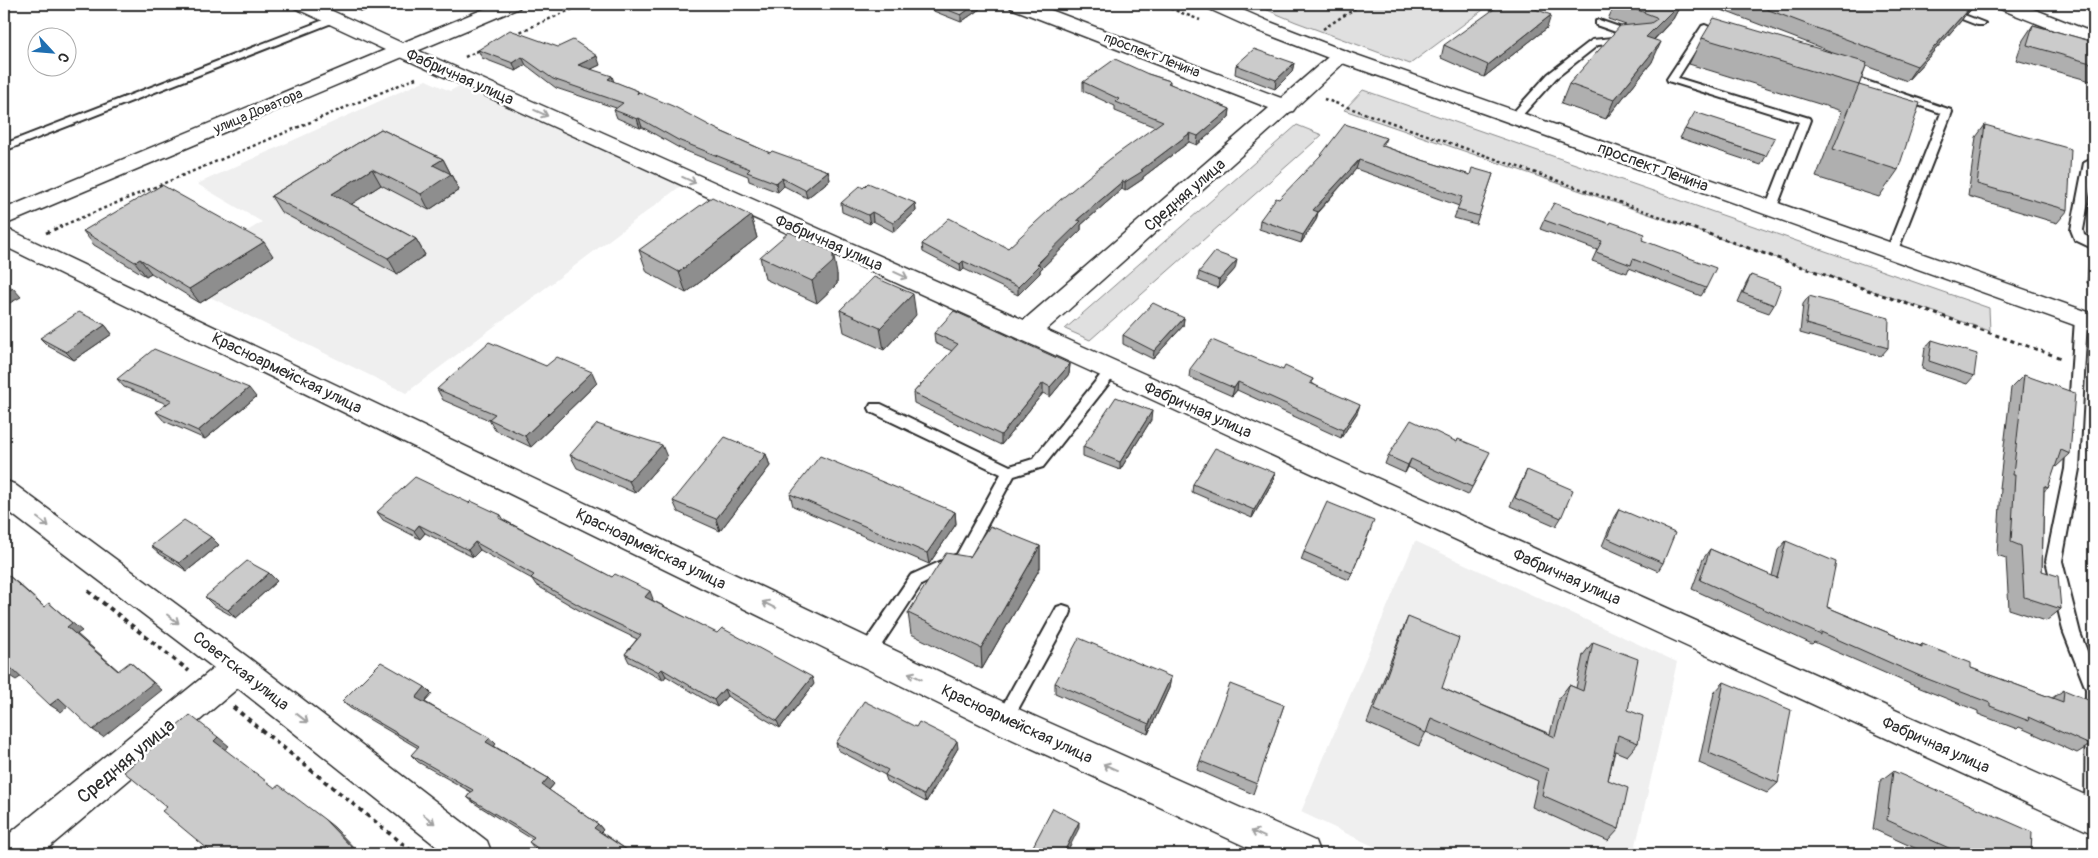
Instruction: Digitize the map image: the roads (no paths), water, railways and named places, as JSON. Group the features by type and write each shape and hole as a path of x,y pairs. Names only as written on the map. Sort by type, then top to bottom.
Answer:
{"street":[{"name":"Фабричная улица","path":"302,4 2094,817"},
{"name":"улица Доватора","path":"4,218 512,4"},
{"name":"проспект Ленина","path":"1018,4 1286,107"},
{"name":"проспект Ленина","path":"1214,4 1263,26 1341,56 2088,321"},
{"path":"2005,4 2094,40"},
{"name":"Средняя улица","path":"1027,332 1286,107 1341,56"},
{"name":"Красноармейская улица","path":"12,241 1004,719 1302,854"},
{"name":"Советская улица","path":"4,492 238,668 474,854"},
{"name":"Средняя улица","path":"13,854 238,668"}],"lane":[{"path":"1928,4 1980,23"},
{"path":"4,148 334,19"},
{"path":"1514,118 1552,76 1595,42 1642,38 1599,23"},
{"path":"1732,38 1705,28 1672,79 1805,120 1771,209"},
{"path":"1832,72 1948,112 1892,252"},
{"path":"2090,163 2077,230 2079,237 2094,244"},
{"path":"2088,321 2079,365 2072,469 2054,561 2072,633 2094,689 2094,817"},
{"path":"867,653 916,580 962,558 1010,472 1038,463 1112,370"},
{"path":"876,408 1010,472"},
{"path":"1004,719 1063,612"}]}
